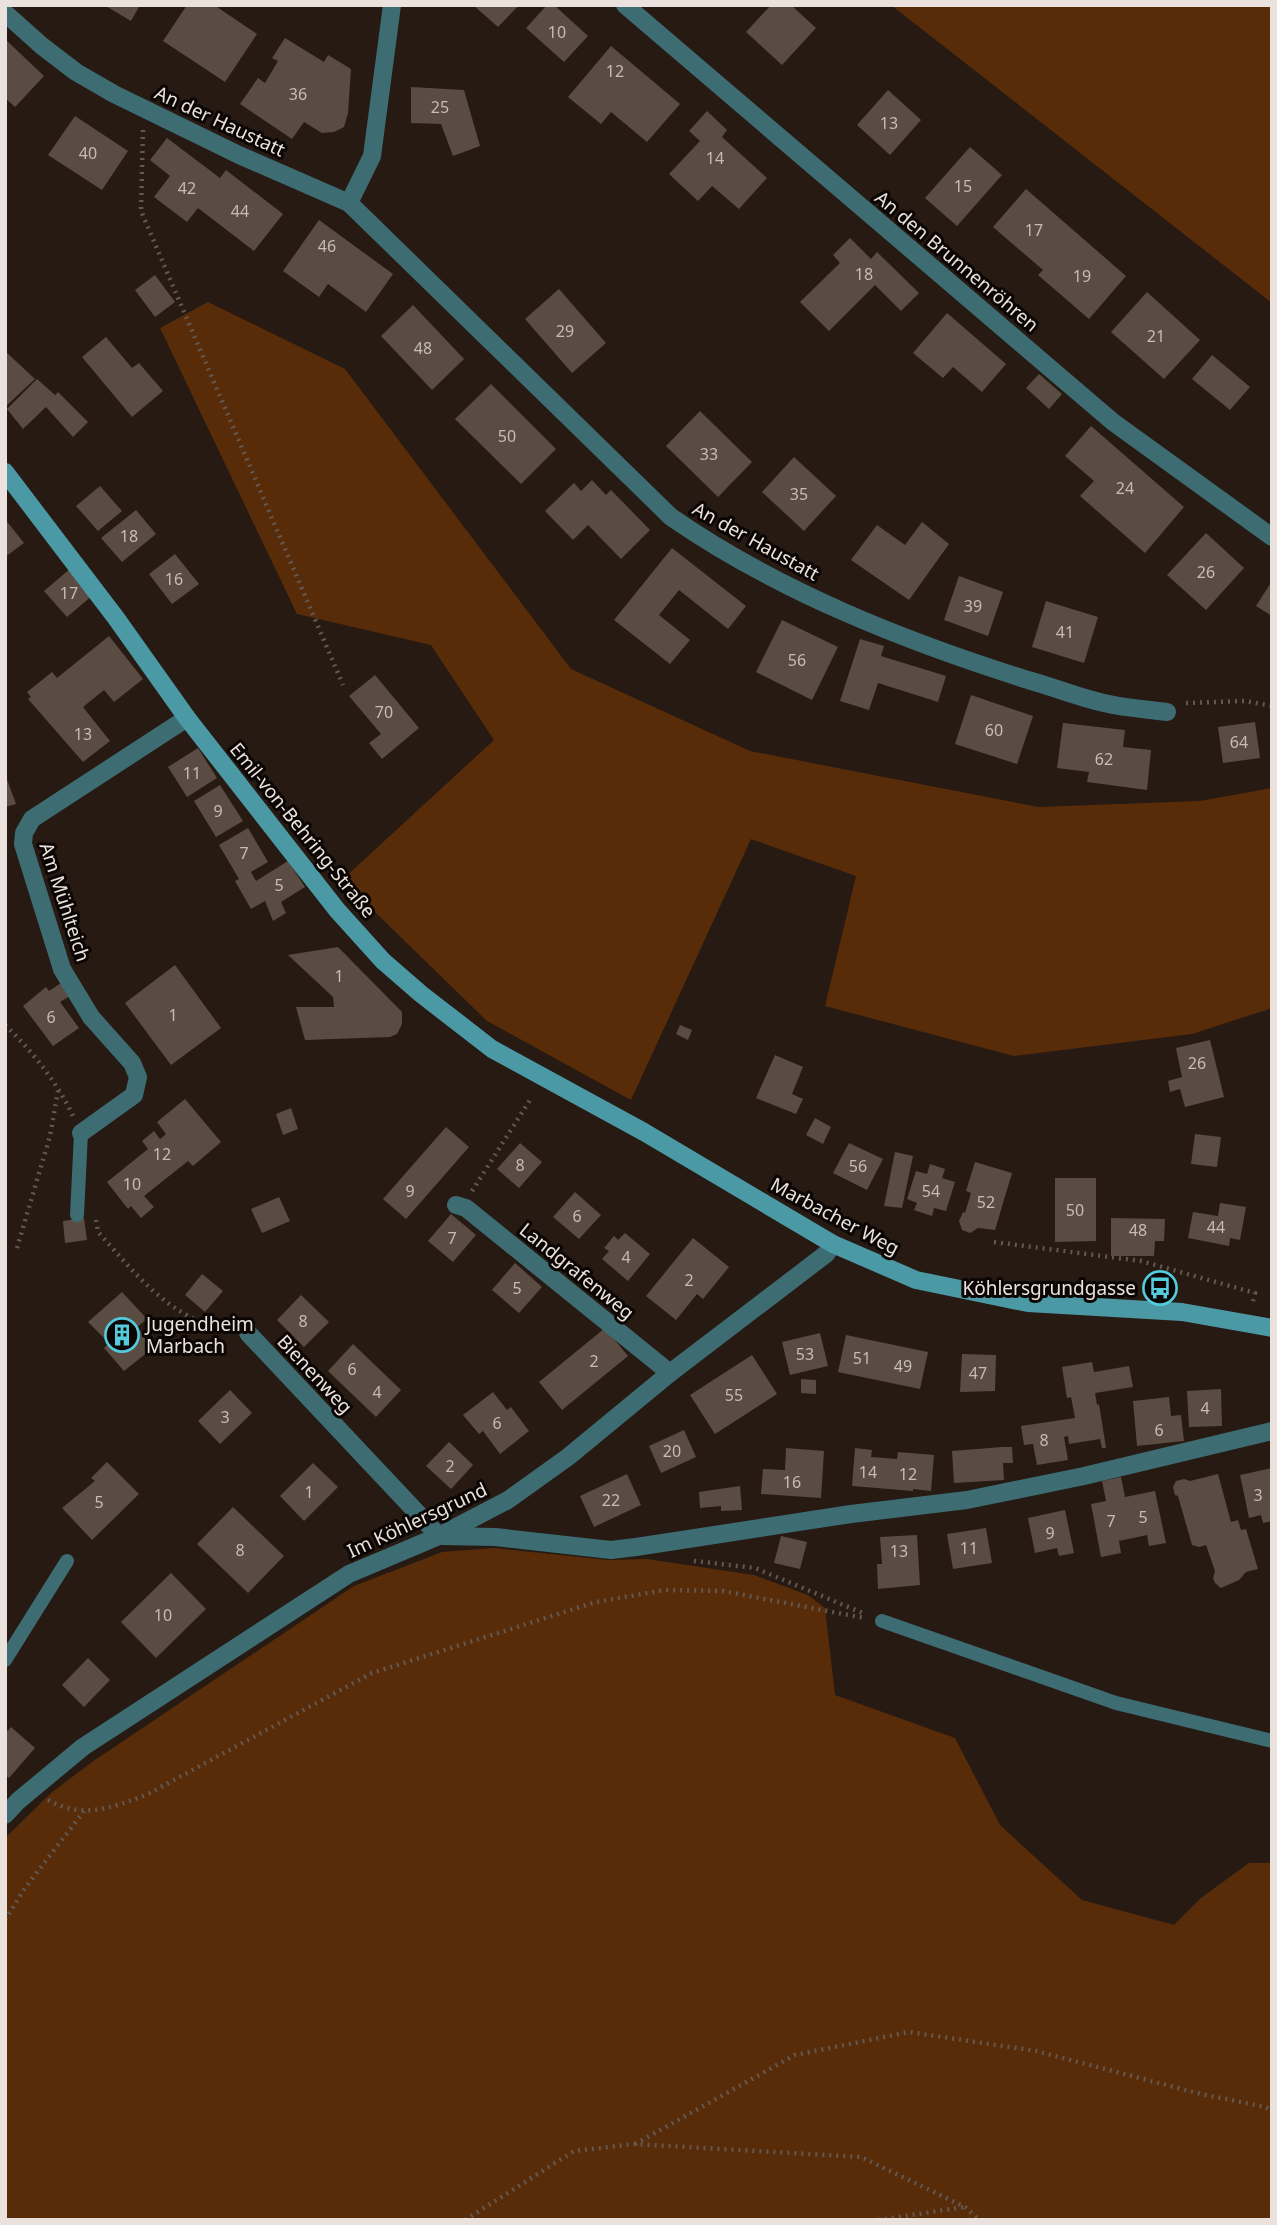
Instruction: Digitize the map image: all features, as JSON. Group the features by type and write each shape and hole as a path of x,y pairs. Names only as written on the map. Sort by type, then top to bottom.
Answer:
{"main road":[{"name":"Emil-von-Behring-Straße","path":"5,472 116,618 187,718 337,910 383,961 421,995 492,1049 644,1132"},
{"name":"Marbacher Weg","path":"644,1132 833,1244 916,1280 1028,1303 1182,1312 1272,1328"}],"street":[{"path":"349,203 372,156 392,5"},
{"name":"An den Brunnenröhren","path":"625,5 1113,422 1272,537"},
{"name":"An der Haustatt","path":"5,13 76,72 239,155 349,203 671,517 694,533 779,580 883,629 1105,704 1167,712"},
{"name":"Am Mühlteich","path":"80,1133 134,1095 138,1077 132,1063 91,1017 62,969 23,844 24,833 32,819 187,718"},
{"name":"Landgrafenweg","path":"456,1205 466,1208 670,1373"},
{"name":"Im Köhlersgrund","path":"5,1815 83,1747 349,1574 439,1536 508,1500 568,1457 670,1373 826,1254 833,1244"},
{"name":"Bienenweg","path":"248,1334 439,1536"},
{"path":"439,1536 495,1537 611,1550 636,1547 851,1514 967,1500 1084,1476 1272,1431"}],"lane":[{"path":"77,1215 80,1133"},
{"path":"5,1660 66,1561"},
{"path":"882,1622 1116,1703 1272,1741"}],"path":[{"path":"144,108 141,211 343,685"},
{"path":"1167,712 1185,703 1245,701 1272,706"},
{"path":"5,1025 30,1049 68,1105 80,1133"},
{"path":"17,1248 50,1136 58,1090"},
{"path":"471,1191 530,1100"},
{"name":"Bienenweg","path":"93,1207 98,1232 165,1301 188,1318 203,1324 248,1334"},
{"path":"994,1242 1141,1261 1255,1293 1249,1323"},
{"path":"683,1560 755,1568 882,1622"},
{"path":"33,1789 52,1802 84,1811 110,1809 148,1794 372,1673 596,1602 665,1590 723,1591 882,1622"},
{"path":"5,1920 25,1888 84,1811"},
{"path":"635,2144 795,2055 909,2032 1037,2051 1272,2110"},
{"path":"466,2220 574,2151 635,2144 862,2157 965,2207 979,2220"},
{"path":"878,2220 965,2207"}],"shaded area":[{"path":"891,5 1272,5 1272,303"},
{"path":"208,302 345,369 571,669 750,751 1038,807 1200,801 1272,788 1272,1008 1192,1034 1014,1056 825,1006 856,876 751,839 631,1100 487,1021 342,880 494,740 431,645 297,614 160,328"},
{"path":"493,1548 608,1560 647,1559 754,1575 808,1595 825,1608 835,1695 955,1738 1000,1825 1082,1900 1174,1925 1201,1898 1249,1863 1272,1863 1272,2220 5,2220 5,1838 51,1793 92,1762 354,1586 442,1552"}],"building":[{"path":"104,5 140,5 131,21"},
{"path":"187,5 214,5 257,34 225,82 163,41"},
{"path":"473,5 519,5 498,27"},
{"path":"547,5 554,5 588,36 564,62 526,28"},
{"path":"771,5 791,5 816,28 782,65 746,32"},
{"path":"285,38 324,62 328,55 351,69 348,113 344,127 334,132 322,133 304,122 292,139 240,104 258,78 265,83 278,61 272,58"},
{"path":"5,39 44,76 15,107 5,98"},
{"path":"611,46 680,104 647,142 611,112 601,124 568,97"},
{"path":"411,87 464,90 480,146 453,156 441,124 411,123"},
{"path":"888,90 921,120 890,155 857,125"},
{"path":"707,111 727,130 722,137 767,178 739,209 712,186 698,201 669,174 700,141 689,131"},
{"path":"75,116 128,151 102,190 48,155"},
{"path":"167,138 220,178 226,170 283,214 254,251 198,208 187,222 154,197 170,176 150,160"},
{"path":"970,147 1002,175 957,226 925,198"},
{"path":"1026,189 1126,276 1089,319 1038,275 1043,270 993,227"},
{"path":"319,220 393,274 366,312 328,284 319,297 283,271"},
{"path":"850,238 871,259 877,252 919,293 901,311 875,285 829,331 800,302 840,263 833,255"},
{"path":"155,275 175,302 155,317 135,290"},
{"path":"559,289 606,343 572,373 525,319"},
{"path":"1147,292 1200,340 1164,379 1111,332"},
{"path":"413,305 464,359 432,390 381,336"},
{"path":"947,313 1006,364 982,392 953,367 943,378 913,353"},
{"path":"106,337 132,368 139,363 163,391 132,417 82,357"},
{"path":"5,351 35,379 5,407"},
{"path":"1212,355 1250,387 1230,410 1192,379"},
{"path":"1039,374 1062,394 1049,409 1026,388"},
{"path":"37,379 55,395 58,392 88,422 73,437 46,407 23,429 7,409"},
{"path":"491,384 556,449 521,484 455,419"},
{"path":"700,411 752,462 718,497 666,446"},
{"path":"1091,426 1184,507 1145,553 1080,496 1094,481 1065,456"},
{"path":"794,457 836,496 804,531 762,492"},
{"path":"592,480 606,495 611,490 650,530 621,559 588,525 573,540 545,511 574,483 581,491"},
{"path":"100,486 122,511 98,531 76,506"},
{"path":"136,510 156,534 122,562 101,538"},
{"path":"5,519 24,543 5,557"},
{"path":"922,522 949,544 909,600 851,560 877,525 905,545"},
{"path":"1206,533 1244,568 1206,610 1167,575"},
{"path":"672,548 746,606 728,629 679,590 659,615 690,640 670,664 614,620"},
{"path":"175,554 199,584 172,604 149,574"},
{"path":"71,568 93,595 67,617 44,591"},
{"path":"959,576 1003,592 988,636 944,620"},
{"path":"1272,581 1272,616 1256,606"},
{"path":"1046,601 1098,617 1084,663 1032,647"},
{"path":"782,620 838,647 812,700 756,672"},
{"path":"109,636 143,679 114,702 104,690 83,707 110,741 83,762 28,699 31,697 27,692 52,672 57,678"},
{"path":"860,639 884,646 881,656 946,676 938,702 878,683 869,710 840,701"},
{"path":"375,675 419,728 382,759 369,743 381,734 349,696"},
{"path":"971,695 1033,716 1017,764 955,744"},
{"path":"1255,722 1260,758 1223,763 1218,727"},
{"path":"1063,723 1125,730 1123,747 1151,750 1147,790 1087,782 1089,772 1057,768"},
{"path":"198,748 217,778 187,797 168,767"},
{"path":"5,774 16,804 5,807"},
{"path":"220,785 243,821 216,837 194,801"},
{"path":"248,828 268,862 251,872 256,881 288,861 305,887 281,902 286,913 273,921 265,901 251,909 235,881 239,879 219,845"},
{"path":"338,947 402,1012 402,1024 397,1034 390,1037 305,1040 296,1007 334,1007 333,997 288,955"},
{"path":"175,965 221,1028 171,1065 125,1003"},
{"path":"61,983 70,996 60,1002 79,1028 53,1046 23,1006 46,987 49,991"},
{"path":"680,1025 692,1030 688,1040 676,1034"},
{"path":"1210,1040 1224,1097 1185,1107 1180,1089 1170,1092 1168,1081 1182,1077 1176,1048"},
{"path":"775,1055 803,1067 792,1094 803,1099 796,1114 756,1098"},
{"path":"185,1099 221,1142 193,1166 188,1161 144,1196 154,1207 141,1218 131,1206 128,1209 107,1182 148,1149 142,1141 154,1131 160,1139 166,1134 157,1122"},
{"path":"291,1108 298,1129 283,1135 276,1114"},
{"path":"815,1118 831,1127 823,1144 806,1135"},
{"path":"446,1127 469,1147 406,1219 383,1199"},
{"path":"1195,1134 1221,1137 1217,1167 1191,1164"},
{"path":"520,1143 542,1162 519,1188 497,1169"},
{"path":"849,1143 883,1159 867,1190 833,1173"},
{"path":"895,1152 913,1156 902,1208 884,1206"},
{"path":"975,1162 1012,1173 995,1230 978,1228 970,1233 962,1230 959,1221 963,1212 965,1213 971,1193 966,1191"},
{"path":"930,1164 945,1169 942,1178 955,1182 946,1211 934,1208 932,1216 914,1210 917,1203 907,1199 916,1171 927,1174"},
{"path":"1055,1178 1096,1178 1096,1241 1055,1242"},
{"path":"575,1192 601,1215 579,1239 553,1217"},
{"path":"279,1197 290,1221 262,1233 251,1209"},
{"path":"1220,1203 1246,1207 1240,1240 1230,1238 1229,1246 1188,1238 1193,1212 1218,1216"},
{"path":"451,1214 476,1235 453,1262 428,1241"},
{"path":"84,1218 87,1240 65,1243 63,1221"},
{"path":"1111,1218 1165,1219 1164,1241 1155,1241 1154,1256 1111,1256"},
{"path":"625,1233 650,1254 628,1281 602,1259 609,1251 604,1248 614,1236 618,1240"},
{"path":"693,1238 729,1267 703,1299 697,1294 676,1320 646,1296"},
{"path":"515,1263 542,1287 519,1313 492,1290"},
{"path":"202,1274 223,1291 205,1312 185,1295"},
{"name":"Jugendheim Marbach","path":"122,1292 147,1319 137,1327 154,1347 124,1371 104,1348 109,1343 88,1322"},
{"path":"301,1295 329,1322 304,1347 277,1320"},
{"path":"605,1328 628,1356 562,1410 539,1382"},
{"path":"820,1333 828,1366 790,1375 782,1342"},
{"path":"846,1335 928,1352 920,1389 838,1372"},
{"path":"353,1344 401,1390 376,1417 328,1371"},
{"path":"962,1354 996,1355 995,1391 960,1392"},
{"path":"752,1355 777,1394 715,1434 690,1395"},
{"path":"1092,1362 1094,1372 1129,1366 1133,1387 1095,1393 1106,1448 1102,1448 1100,1439 1069,1444 1068,1436 1064,1437 1068,1460 1037,1465 1033,1444 1024,1445 1021,1426 1075,1418 1071,1397 1067,1398 1062,1367"},
{"path":"801,1379 816,1380 816,1394 801,1393"},
{"path":"1221,1389 1222,1426 1189,1427 1187,1391"},
{"path":"230,1390 252,1413 220,1444 198,1421"},
{"path":"493,1392 507,1410 511,1407 529,1431 500,1454 483,1431 479,1434 463,1415"},
{"path":"1169,1397 1171,1416 1181,1415 1184,1441 1137,1446 1133,1401"},
{"path":"684,1430 696,1457 661,1473 649,1446"},
{"path":"449,1442 473,1465 451,1489 426,1466"},
{"path":"1012,1447 1013,1463 1003,1463 1004,1480 954,1483 952,1451"},
{"path":"786,1448 824,1451 821,1498 761,1494 763,1469 785,1470"},
{"path":"855,1448 872,1450 871,1457 897,1459 898,1452 934,1455 931,1491 852,1486"},
{"path":"107,1462 139,1494 92,1540 62,1508 95,1481 91,1478"},
{"path":"313,1463 338,1487 304,1521 280,1496"},
{"path":"1272,1468 1272,1521 1263,1523 1261,1515 1249,1518 1240,1475"},
{"path":"627,1474 641,1505 594,1527 580,1496"},
{"path":"1218,1474 1231,1522 1238,1520 1241,1530 1246,1529 1258,1569 1246,1572 1239,1580 1221,1588 1213,1578 1215,1571 1206,1545 1192,1545 1173,1487 1176,1481 1190,1481"},
{"path":"1121,1477 1125,1497 1155,1491 1166,1543 1149,1546 1147,1535 1119,1541 1121,1553 1101,1557 1091,1504 1106,1501 1102,1481"},
{"path":"740,1486 742,1510 721,1511 721,1506 700,1508 699,1492"},
{"path":"233,1507 284,1556 248,1593 197,1544"},
{"path":"1065,1510 1074,1553 1059,1556 1057,1548 1035,1553 1028,1518"},
{"path":"986,1528 992,1563 953,1569 947,1534"},
{"path":"917,1535 920,1585 878,1589 877,1564 882,1564 880,1537"},
{"path":"781,1536 807,1542 800,1569 774,1563"},
{"path":"171,1573 206,1609 156,1658 121,1622"},
{"path":"88,1658 110,1680 84,1707 62,1685"},
{"path":"11,1727 35,1748 9,1778 5,1775 5,1734"}],"place":[{"name":"Köhlersgrundgasse","path":"1160,1288"},
{"name":"Jugendheim Marbach","path":"122,1335"}]}
